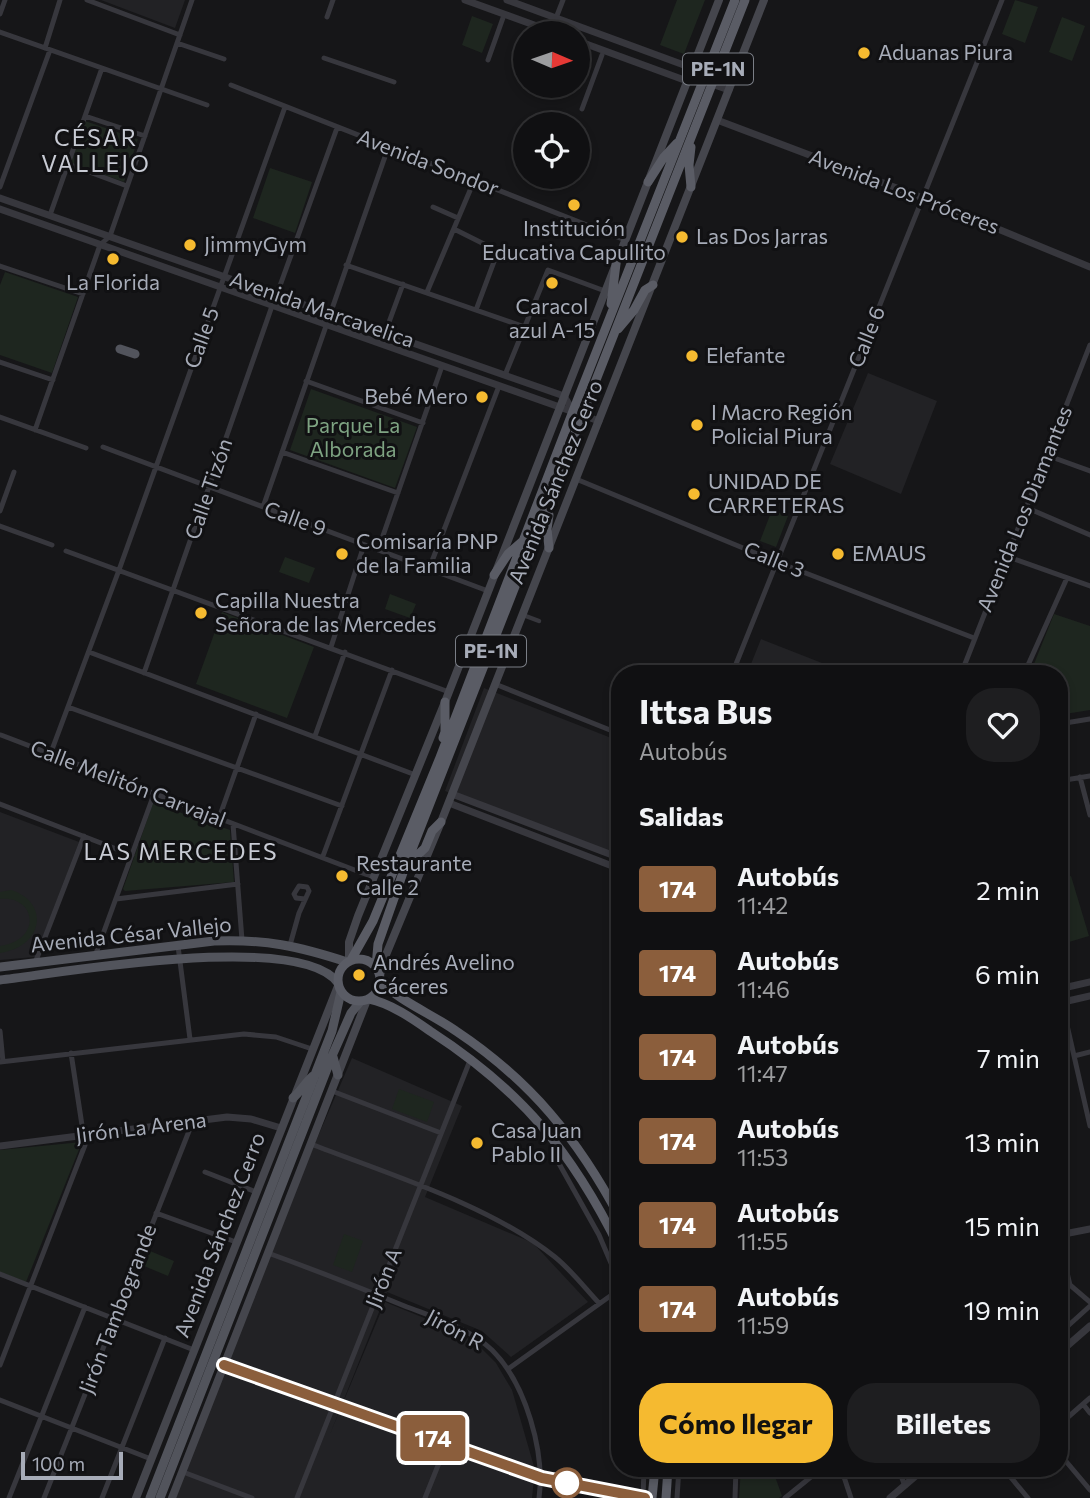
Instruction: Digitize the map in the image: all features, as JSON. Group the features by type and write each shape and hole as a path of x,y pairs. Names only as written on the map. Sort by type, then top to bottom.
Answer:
{"highway":[{"name":"Avenida Sánchez Cerro","path":"349,961 373,921 524,540 613,336 694,130 733,0"},
{"name":"Avenida Sánchez Cerro","path":"379,975 378,944 404,867 552,495 609,322 681,139 745,0"},
{"path":"691,187 689,165 694,130"},
{"path":"648,182 664,157 681,139"},
{"path":"609,322 616,264"},
{"path":"613,336 635,310 645,290 653,285"},
{"path":"549,548 547,523 552,495"},
{"path":"494,575 508,554 524,540"},
{"path":"439,760 445,732 445,702"},
{"path":"404,867 425,848 432,831 442,822"},
{"path":"349,961 363,959 379,975 432,1016 456,1030 504,1067 553,1115 576,1144 611,1203"},
{"name":"PE-1N","path":"339,987 339,973 349,961"},
{"name":"PE-1N","path":"365,1000 377,991 379,975"},
{"path":"339,987 349,999 384,1004 425,1027 471,1058 523,1104 587,1189 611,1233"},
{"path":"425,1027 432,1016"},
{"path":"561,1157 576,1144"},
{"path":"652,1498 654,1477"},
{"path":"666,1498 668,1477"}],"main road":[{"name":"Avenida Sánchez Cerro","path":"349,961 349,942 373,877 449,692 719,0"},
{"name":"Avenida Sánchez Cerro","path":"379,975 387,950 442,822 764,0"},
{"path":"120,349 135,354"},
{"name":"Avenida César Vallejo","path":"0,967 242,940 290,945 349,961"},
{"name":"Avenida César Vallejo","path":"0,980 180,959 239,956 277,958 327,972 339,987"},
{"name":"Avenida Sánchez Cerro","path":"136,1498 312,1049 339,987"},
{"name":"Avenida Sánchez Cerro","path":"150,1498 332,1031 339,987"},
{"name":"Avenida Sánchez Cerro","path":"160,1498 332,1056 351,1013 365,1000"},
{"path":"172,1498 332,1091 365,1000"},
{"path":"332,1056 338,1075"},
{"path":"293,1098 316,1072"}],"street":[{"path":"0,14 5,0"},
{"path":"0,187 47,49 60,0"},
{"path":"87,0 180,35"},
{"path":"36,430 100,245 110,236 192,0"},
{"path":"327,17 333,0"},
{"path":"465,0 478,2 521,21 526,7"},
{"path":"507,0 692,68 708,82"},
{"path":"556,18 563,0"},
{"name":"Calle 6","path":"736,665 1002,0"},
{"path":"488,60 505,15"},
{"path":"0,32 207,105"},
{"path":"177,43 224,59"},
{"path":"590,45 687,81 708,82 729,90"},
{"path":"582,109 602,55"},
{"path":"651,68 656,55"},
{"path":"324,58 394,82"},
{"path":"50,215 102,68"},
{"name":"Avenida Sondor","path":"231,85 625,240"},
{"name":"Calle 5","path":"50,755 120,570 285,107"},
{"path":"85,116 145,136"},
{"name":"Avenida Los Próceres","path":"717,120 923,198 1090,267"},
{"path":"276,294 337,128"},
{"path":"263,507 388,148"},
{"path":"68,164 127,186"},
{"path":"427,292 474,181"},
{"name":"Avenida Marcavelica","path":"0,198 564,396"},
{"path":"433,207 458,218"},
{"name":"Avenida Marcavelica","path":"0,209 599,421"},
{"path":"454,229 498,251 476,310"},
{"path":"346,265 525,327"},
{"path":"0,267 83,294"},
{"path":"505,375 548,270 605,291"},
{"path":"385,333 403,284"},
{"name":"Calle Tizón","path":"144,673 272,306"},
{"name":"Avenida Los Diamantes","path":"964,665 1090,345"},
{"path":"423,360 428,348"},
{"path":"0,362 53,380"},
{"path":"378,550 442,366"},
{"path":"306,382 423,423"},
{"path":"429,569 499,386"},
{"path":"564,396 578,413"},
{"path":"0,417 86,448"},
{"name":"Calle 9","path":"103,447 488,591"},
{"path":"282,452 398,493"},
{"path":"1046,455 1090,471"},
{"path":"0,511 14,472"},
{"name":"Calle 3","path":"576,479 777,562 974,638"},
{"path":"1026,507 1090,535"},
{"path":"0,526 52,545"},
{"path":"331,647 364,545"},
{"path":"66,551 449,692"},
{"path":"1006,556 1090,586"},
{"path":"1028,665 1067,578"},
{"path":"523,615 539,621"},
{"path":"89,652 414,774"},
{"path":"315,736 345,652"},
{"path":"323,856 392,670"},
{"path":"495,684 611,730"},
{"path":"68,706 342,806"},
{"path":"219,818 256,715"},
{"path":"1068,723 1090,719"},
{"name":"Calle Melitón Carvajal","path":"1,735 373,877"},
{"path":"1068,779 1090,776"},
{"path":"1080,777 1090,815"},
{"path":"95,956 154,794"},
{"path":"450,799 611,855"},
{"path":"450,799 611,865"},
{"path":"0,804 132,855"},
{"path":"233,824 242,940"},
{"path":"35,963 83,836"},
{"path":"116,899 238,884"},
{"path":"290,945 305,900"},
{"path":"178,946 190,1039"},
{"path":"1068,987 1090,982"},
{"path":"1068,1001 1090,996"},
{"path":"0,1031 1,1062 190,1039 261,1034 312,1049"},
{"path":"1068,1031 1090,1126"},
{"path":"1074,1056 1090,1052"},
{"path":"0,1365 85,1145 71,1054"},
{"name":"Jirón A","path":"297,1498 471,1058"},
{"path":"332,1091 441,1133"},
{"name":"Jirón La Arena","path":"0,1146 239,1117 281,1128"},
{"name":"Jirón Tambogrande","path":"44,1498 193,1121"},
{"path":"311,1144 499,1220 556,1258 599,1303"},
{"path":"561,1157 611,1264"},
{"path":"205,1172 256,1192"},
{"path":"156,1213 236,1242"},
{"path":"1068,1235 1090,1229"},
{"name":"Jirón R","path":"268,1253 461,1329 491,1349 508,1369 533,1430 542,1478 539,1498"},
{"path":"0,1274 194,1350"},
{"path":"1068,1276 1070,1285 1090,1304 1068,1326"},
{"path":"508,1369 611,1293"},
{"path":"9,1498 85,1307"},
{"path":"1068,1345 1090,1326 1081,1314"},
{"path":"102,1498 164,1338"},
{"path":"224,1365 542,1478 643,1498 644,1477"},
{"path":"1068,1418 1090,1398"},
{"path":"0,1400 151,1459"},
{"path":"1083,1405 1090,1413"},
{"path":"425,1498 447,1443"},
{"path":"1068,1464 1090,1490"},
{"path":"183,1472 252,1498"},
{"path":"677,1498 679,1477"},
{"path":"735,1498 736,1477"},
{"path":"785,1498 811,1477"},
{"path":"844,1477 851,1498"},
{"path":"901,1477 905,1486"},
{"path":"890,1498 915,1477"},
{"path":"1010,1477 1028,1498"}],"shaded area":[{"path":"101,0 185,0 175,28"},
{"path":"868,373 937,401 901,494 830,464"},
{"path":"761,639 827,665 751,665"},
{"path":"484,688 611,738 611,853 445,791"},
{"path":"0,812 79,842 35,957 0,960"},
{"path":"352,1058 462,1106 425,1197 533,1243 588,1302 511,1357 482,1331 387,1292 330,1434 385,1302 456,1331 478,1345 496,1363 512,1390 535,1470 532,1498 175,1498 312,1150"}],"green space":[{"path":"677,0 705,0 684,54 660,45"},
{"path":"1015,0 1038,7 1025,43 1002,34"},
{"path":"472,16 493,24 482,53 462,45"},
{"path":"1062,17 1085,26 1072,61 1049,52"},
{"path":"85,121 138,139 124,182 71,163"},
{"path":"270,168 312,182 295,233 253,218"},
{"path":"5,272 78,297 52,373 0,355 0,285"},
{"name":"Parque La Alborada","path":"311,389 417,427 395,488 290,450"},
{"path":"772,510 788,516 776,547 760,541"},
{"path":"285,557 315,568 309,583 279,572"},
{"path":"390,594 416,604 410,618 385,609"},
{"path":"222,612 314,647 287,718 196,684"},
{"path":"1054,614 1090,626 1090,710 1068,714 1068,665 1034,665"},
{"path":"153,803 230,830 234,882 125,891 123,889"},
{"path":"1071,876 1089,936 1068,942 1068,877"},
{"path":"11,890 24,896 32,904 37,924 26,942 15,949 0,953 0,946 23,936 30,919 21,904 0,899 0,892"},
{"path":"399,1089 434,1102 427,1122 392,1109"},
{"path":"82,1142 26,1282 0,1272 0,1150"},
{"path":"344,1234 363,1241 352,1272 333,1265"},
{"path":"150,1251 174,1261 168,1276 144,1266"},
{"path":"740,1477 775,1477 782,1496 779,1498 739,1498"}],"bus line":[{"name":"174","path":"224,1365 542,1478 645,1498"}],"place":[{"name":"Aduanas Piura","path":"864,53"},
{"name":"Institución Educativa Capullito","path":"574,205"},
{"name":"Las Dos Jarras","path":"682,237"},
{"name":"JimmyGym","path":"190,245"},
{"name":"La Florida","path":"113,259"},
{"name":"Caracol azul A-15","path":"552,283"},
{"name":"Elefante","path":"692,356"},
{"name":"Bebé Mero","path":"482,397"},
{"name":"I Macro Región Policial Piura","path":"697,425"},
{"name":"UNIDAD DE CARRETERAS","path":"694,494"},
{"name":"Comisaría PNP de la Familia","path":"342,554"},
{"name":"EMAUS","path":"838,554"},
{"name":"Capilla Nuestra Señora de las Mercedes","path":"201,613"},
{"name":"Restaurante Calle 2","path":"342,876"},
{"name":"Andrés Avelino Cáceres","path":"359,975"},
{"name":"Casa Juan Pablo II","path":"477,1143"}],"district":[{"name":"CÉSAR VALLEJO","path":"96,151"},
{"name":"LAS MERCEDES","path":"181,852"}]}
